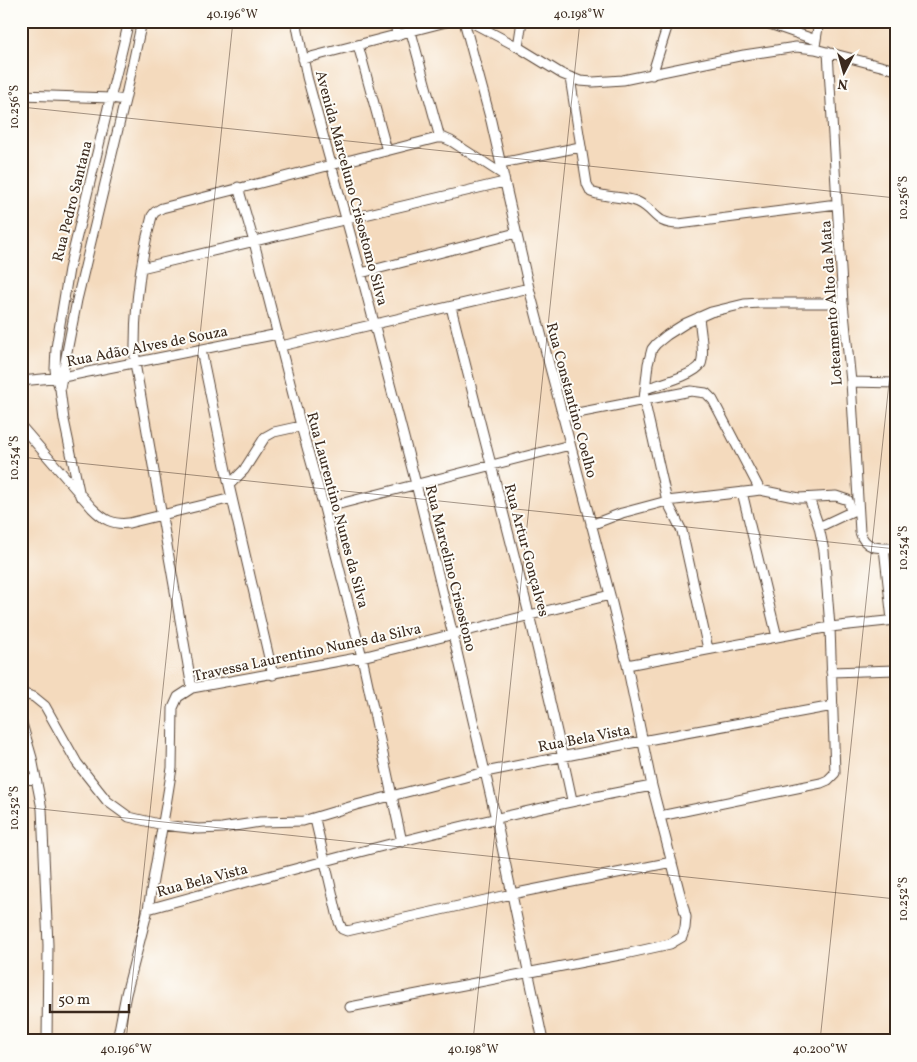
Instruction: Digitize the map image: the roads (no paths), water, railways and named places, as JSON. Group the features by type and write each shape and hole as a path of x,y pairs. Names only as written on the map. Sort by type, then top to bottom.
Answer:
{"street":[{"name":"Rua Pedro Santana","path":"59,378 54,369 69,268 129,21"},
{"name":"Rua Pedro Santana","path":"80,496 64,420 59,378 142,21"},
{"name":"Avenida Marceluno Crisostomo Silva","path":"296,21 303,59 374,324"},
{"path":"395,21 397,36"},
{"path":"303,59 450,21"},
{"name":"Rua Constantino Coelho","path":"464,21 501,163 529,288 610,595 652,786 686,924 684,932 677,941 670,944 529,972"},
{"path":"469,21 570,78 587,81 606,82 652,75 768,51 816,44"},
{"path":"518,47 522,21"},
{"path":"652,75 670,21"},
{"path":"761,21 816,44 828,52 896,70"},
{"path":"816,44 819,21"},
{"path":"411,32 440,138"},
{"path":"358,45 387,151"},
{"name":"Loteamento Alto da Mata","path":"828,52 837,204 851,382 855,511 864,542 871,546 884,548"},
{"path":"570,78 586,184 591,192 639,203 658,219 670,224 837,204"},
{"path":"21,96 125,100"},
{"path":"192,688 135,363 134,326 141,268 152,216 158,210 238,188 440,138 451,142 503,178"},
{"path":"501,163 580,147"},
{"path":"141,268 254,242 503,178"},
{"name":"Rua Laurentino Nunes da Silva","path":"238,188 254,242 362,657 402,842"},
{"path":"361,272 516,233"},
{"path":"281,346 529,288"},
{"path":"708,649 682,531 667,502 644,399 650,357 656,344 667,335 711,312 744,304 844,303"},
{"name":"Rua Artur Gonçalves","path":"451,307 490,466 530,616 572,800"},
{"path":"645,389 690,373 699,367 702,360 699,317"},
{"name":"Rua Marcelino Crisostono","path":"374,324 416,484 496,819"},
{"name":"Rua Adão Alves de Souza","path":"21,381 59,378 278,334"},
{"path":"200,350 273,675"},
{"path":"851,382 896,382"},
{"path":"562,416 644,399 691,391 702,392 710,396 760,490"},
{"path":"21,426 80,496 100,516 114,523 129,523 232,498"},
{"path":"229,485 244,470 265,437 274,432 302,426"},
{"path":"324,508 570,445"},
{"path":"592,524 622,513 667,502 760,490 799,498 836,496 845,498 855,511 819,527"},
{"path":"742,492 777,637"},
{"path":"660,816 821,782 832,777 836,768 830,627 824,551 819,527 808,498"},
{"path":"626,665 830,627 894,620 884,548 896,548"},
{"name":"Travessa Laurentino Nunes da Silva","path":"117,1041 126,994 148,908 163,825 172,768 173,708 178,697 192,688 273,675 362,657 610,595"},
{"path":"831,672 896,670"},
{"name":"Rua Bela Vista","path":"21,693 34,697 46,706 77,763 107,801 129,817 163,825 198,829 222,828 260,822 298,822 314,819 343,808 485,772 833,706"},
{"path":"21,720 28,741 42,809 47,926 47,1041"},
{"path":"21,780 36,779"},
{"name":"Rua Bela Vista","path":"148,908 326,860 572,800 652,786"},
{"path":"314,819 326,860 339,922 342,929 351,931 512,894 672,862"},
{"path":"496,819 543,1041"},
{"path":"350,1007 529,972"}]}
